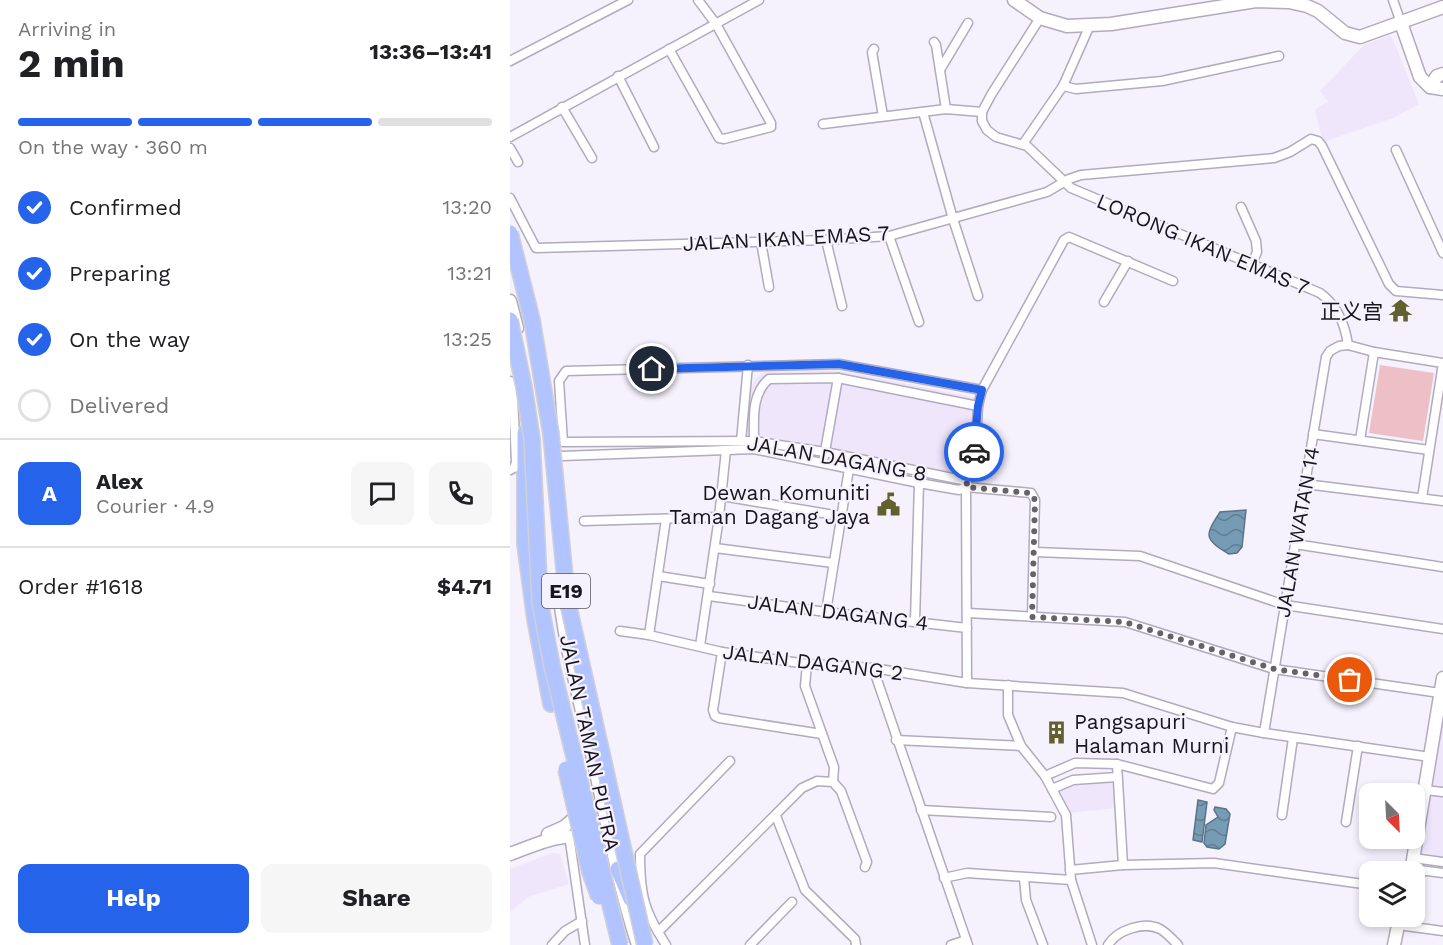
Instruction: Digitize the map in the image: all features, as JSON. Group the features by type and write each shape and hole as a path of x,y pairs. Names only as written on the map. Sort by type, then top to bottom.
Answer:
{"highway":[{"name":"E19","path":"510,233 532,320 551,434 567,599 645,945"},
{"name":"E19","path":"516,326 532,439 540,602 552,666 620,945"},
{"path":"516,393 525,508 526,555 535,619 551,704 590,872 602,904 614,926"},
{"path":"525,508 533,561 548,603"},
{"path":"618,869 655,938"}],"street":[{"path":"510,61 628,0"},
{"path":"669,49 719,138 724,139 771,127 771,123 716,24 698,0"},
{"path":"510,137 759,0"},
{"path":"1014,0 1040,18 1067,26 1111,24 1274,0 1307,6 1318,11 1345,33 1360,37 1443,7"},
{"path":"1393,0 1420,77 1440,84"},
{"path":"1040,18 982,112 984,126 991,134 1009,142 1023,144 1063,86 1090,25"},
{"path":"940,70 968,22"},
{"path":"934,42 946,109"},
{"path":"874,49 872,52 883,116"},
{"path":"1063,86 1076,88 1162,81 1279,56"},
{"path":"618,76 654,147"},
{"path":"562,107 592,158"},
{"path":"823,124 946,109 982,112"},
{"path":"923,112 953,219 978,296"},
{"name":"JALAN IKAN EMAS 7","path":"510,198 536,248 826,240 888,236 1047,192 1081,175 1274,158 1290,152 1311,139 1318,141 1389,285 1396,291 1443,295"},
{"name":"LORONG IKAN EMAS 7","path":"1023,144 1064,183 1077,191 1305,286 1330,300 1342,319 1348,345"},
{"path":"510,148 518,162"},
{"path":"1396,150 1443,253"},
{"path":"1240,207 1256,241 1257,252 1252,264"},
{"path":"888,236 920,322"},
{"path":"967,683 967,484 982,390 1065,240 1069,237 1173,281"},
{"path":"826,240 842,306"},
{"path":"761,242 769,287"},
{"name":"JALAN TAMAN PUTRA","path":"510,255 516,326 516,393 532,439 548,603 556,652 598,843 626,945"},
{"path":"1104,302 1128,261"},
{"name":"JALAN TAMAN PUTRA","path":"510,302 545,446 560,601 570,655 618,869 638,945"},
{"path":"1348,345 1374,352 1443,363 1422,498"},
{"name":"JALAN WATAN 14","path":"1264,733 1326,357 1330,351 1339,346 1348,345"},
{"path":"1360,440 1374,352"},
{"path":"741,441 748,365 839,364 982,390"},
{"name":"JALAN DAGANG 8","path":"748,365 566,372 559,381 563,442 754,441 825,452 967,484"},
{"path":"754,441 756,394 761,385 769,379 838,378 978,406"},
{"path":"823,463 838,378"},
{"path":"510,381 516,393 516,462 512,469"},
{"path":"1313,434 1429,450"},
{"path":"545,446 552,453 562,456 754,449 959,490 967,484 1023,492 1034,496 1035,552 1032,617"},
{"path":"700,646 709,596 726,450"},
{"path":"548,466 562,456"},
{"path":"826,612 849,469"},
{"path":"915,621 919,483"},
{"path":"1305,484 1443,501"},
{"path":"722,496 840,516"},
{"path":"584,521 719,517"},
{"path":"649,635 666,519"},
{"path":"1295,544 1443,567"},
{"path":"715,548 833,563"},
{"path":"1035,552 1140,556 1284,605 1443,629"},
{"path":"658,576 710,584"},
{"name":"JALAN DAGANG 4","path":"709,596 967,628"},
{"path":"968,614 1125,622 1274,669 1440,693"},
{"name":"JALAN DAGANG 2","path":"620,632 649,635 722,652 807,664 873,668 967,683 1122,693 1232,727 1430,757"},
{"path":"722,652 713,710 715,716 822,734"},
{"path":"807,664 805,686 834,767 833,782 841,791 867,862 865,867"},
{"path":"873,668 967,942 951,945"},
{"path":"1443,678 1439,722 1425,790 1443,792"},
{"path":"1008,685 1008,715 1021,746 1046,776 1066,815 1070,875 1092,945"},
{"path":"1046,776 1075,763 1117,764 1210,789 1218,786 1232,727"},
{"path":"1281,814 1293,738"},
{"path":"896,740 1021,746"},
{"path":"1346,822 1358,746"},
{"path":"666,945 655,938 644,903 640,854 730,761"},
{"path":"1117,764 1123,866"},
{"path":"1052,789 1073,780 1117,777"},
{"path":"655,938 802,788 817,782 833,782"},
{"path":"510,848 564,827 590,804"},
{"path":"921,810 1051,818"},
{"path":"776,816 805,890 855,939 856,945"},
{"path":"569,835 585,945"},
{"path":"510,854 559,836 588,838 598,843"},
{"path":"1425,864 1443,862"},
{"path":"944,878 968,873 1024,878 1070,875 1123,866 1214,863 1359,883"},
{"path":"1425,869 1443,873"},
{"path":"1024,878 1026,900 1043,945"},
{"path":"750,945 792,902"},
{"path":"552,945 565,931 582,921"},
{"path":"1108,945 1110,941 1129,928 1148,926 1161,929 1178,945"},
{"path":"1394,945 1398,927"},
{"path":"1425,927 1443,931"}],"shaded area":[{"path":"1391,35 1419,104 1393,118 1323,142 1315,110 1328,101 1320,91 1364,45"},
{"path":"1380,365 1434,373 1423,441 1369,433"},
{"path":"766,370 844,371 982,399 976,481 959,484 814,454 747,444 750,389 755,379"},
{"path":"1440,725 1443,725 1443,860 1419,856 1420,849 1425,849 1425,819"},
{"path":"1114,780 1117,808 1068,813 1056,790 1074,782"},
{"path":"552,853 560,854 569,884 528,897 510,912 510,869"}],"water":[{"path":"1246,510 1242,547 1237,553 1229,554 1214,544 1209,536 1210,531 1220,512"},
{"path":"1198,800 1207,802 1202,842 1193,840"},
{"path":"1215,807 1226,809 1230,814 1225,844 1219,849 1207,847 1204,843 1206,825 1218,817 1214,810"}],"way so far":[{"path":"974,452 966,487 1031,493 1034,496 1035,552 1032,617 1125,622 1274,669 1350,680"}],"place":[{"name":"正义宫","path":"1401,311"},
{"name":"Dewan Komuniti Taman Dagang Jaya","path":"888,504"},
{"name":"Pangsapuri Halaman Murni","path":"1056,733"}],"route":[{"path":"652,369 839,364 982,390 978,406 974,452"}]}
